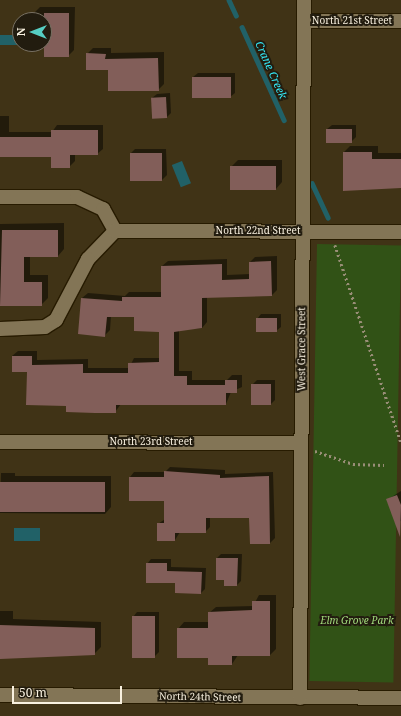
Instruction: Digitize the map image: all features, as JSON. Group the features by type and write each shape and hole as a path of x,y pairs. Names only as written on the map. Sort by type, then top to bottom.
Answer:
{"street":[{"name":"West Grace Street","path":"300,698 304,0"},
{"name":"North 21st Street","path":"304,21 401,21"},
{"path":"0,197 77,197 103,209 115,231 88,259 56,320 45,327 0,329"},
{"name":"North 22nd Street","path":"115,231 401,232"},
{"name":"North 23rd Street","path":"0,442 301,443"},
{"name":"North 24th Street","path":"0,695 401,698"}],"path":[{"path":"334,242 401,442"},
{"path":"301,443 346,462 384,465"}],"green space":[{"name":"Elm Grove Park","path":"317,244 401,245 393,682 309,681"}],"water":[{"path":"0,35 12,35 12,45 0,45"},
{"path":"182,161 191,183 181,187 172,165"},
{"path":"14,528 40,528 40,541 14,541"}],"building":[{"path":"52,13 69,13 69,57 44,57 44,52 52,52"},
{"path":"86,53 106,54 105,59 158,58 159,91 108,91 108,70 86,70"},
{"path":"192,77 231,77 231,98 192,98"},
{"path":"166,97 167,118 152,119 151,98"},
{"path":"326,129 352,129 352,143 326,143"},
{"path":"51,130 98,130 98,155 70,155 70,168 51,168 51,157 0,157 0,137 51,137"},
{"path":"343,152 372,152 372,159 401,159 401,188 343,191"},
{"path":"130,153 162,153 162,181 130,181"},
{"path":"230,166 276,166 276,190 230,190"},
{"path":"2,230 58,230 58,257 24,257 24,282 42,282 42,306 0,306"},
{"path":"271,261 272,296 202,298 202,328 174,332 174,376 187,376 187,385 225,385 225,380 237,380 237,393 226,393 226,405 116,405 116,413 95,413 66,412 66,406 26,405 27,372 12,372 12,356 32,356 32,365 83,364 83,373 128,373 128,363 159,362 159,332 134,331 134,317 107,317 105,337 78,334 81,298 122,301 122,297 161,297 161,266 222,264 222,280 249,279 249,262"},
{"path":"256,318 277,318 277,332 256,332"},
{"path":"251,384 271,384 271,405 251,405"},
{"path":"164,471 220,475 220,478 269,476 270,544 250,544 249,518 206,518 206,533 175,533 175,541 157,541 157,523 164,523 164,501 129,501 129,477 164,477"},
{"path":"0,482 105,482 105,512 0,512"},
{"path":"397,495 401,505 400,537 386,499"},
{"path":"216,558 238,558 237,586 224,586 224,580 216,580"},
{"path":"146,563 167,563 167,571 202,572 201,594 175,593 175,583 146,583"},
{"path":"252,601 270,601 270,656 232,656 232,665 208,665 208,658 177,658 177,628 208,628 208,612 252,610"},
{"path":"132,616 155,616 155,658 132,658"},
{"path":"0,625 95,628 95,655 0,659"}],"waterway":[{"name":"Crane Creek","path":"229,0 236,15"},
{"name":"Crane Creek","path":"242,27 284,120"},
{"name":"Crane Creek","path":"312,183 328,218"}]}
